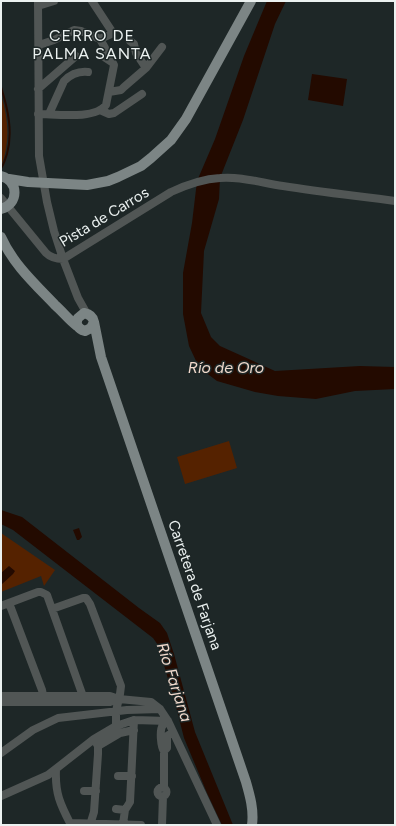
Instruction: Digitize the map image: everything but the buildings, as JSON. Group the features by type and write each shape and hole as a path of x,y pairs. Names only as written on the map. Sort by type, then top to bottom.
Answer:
{"main road":[{"path":"5,178 28,182 87,185 118,177 130,172 151,158 171,140 186,119 251,1"},
{"path":"3,204 13,200 15,193 12,183 5,178"},
{"path":"15,193 28,182"},
{"name":"Carretera de Farjana","path":"1,237 14,260 58,308 79,328 92,343 101,357"},
{"name":"Carretera de Farjana","path":"58,308 72,314 83,314"},
{"path":"83,314 92,316 94,322 88,330 79,328 76,320 83,314"},
{"name":"Carretera de Farjana","path":"94,322 101,357 246,782 252,807 252,825"}],"street":[{"path":"54,1 38,3 38,156 47,202 63,259 83,314"},
{"path":"92,1 111,30 110,34 100,39"},
{"path":"38,114 79,114 100,110 106,105 114,66 113,63 104,57 106,48 100,39 78,30 74,30 54,40 39,45"},
{"path":"130,41 134,44 136,53 146,68"},
{"path":"109,92 121,90 146,68 162,47"},
{"path":"38,89 76,56"},
{"path":"49,114 64,81 76,73 88,72"},
{"path":"100,110 109,114 114,113 142,94"},
{"name":"Pista de Carros","path":"3,204 46,253 51,257 63,259 170,192 197,182 220,178 240,179 395,200"},
{"path":"44,699 5,605 38,592 44,592 47,595 84,699"},
{"path":"52,609 81,598 86,598 90,604 121,686 116,711 116,726"},
{"path":"44,699 64,702 110,696 119,699 146,701 155,704 168,721 217,825"},
{"path":"2,697 84,699"},
{"path":"64,702 66,716"},
{"path":"1,753 16,741 42,725 58,718 116,711 160,709"},
{"path":"1,796 48,775 96,743 116,726 134,720 168,721"},
{"path":"127,824 121,810 130,802 134,720"},
{"path":"162,825 164,751 162,748 161,730 163,725 168,721"},
{"path":"96,743 120,733 134,730"},
{"path":"164,751 167,748 167,736 173,732"},
{"path":"90,824 94,812 96,791 96,743"},
{"path":"56,770 56,791 70,824 141,825"},
{"path":"118,776 132,776"},
{"path":"84,791 96,791"}],"shaded area":[{"path":"1,95 6,113 7,140 1,167"},
{"path":"229,441 237,468 185,484 177,457"},
{"path":"1,533 55,570 44,586 41,576 1,592"}],"water":[{"name":"Río de Oro","path":"267,1 286,1 275,24 243,120 220,178 219,199 204,251 201,313 211,337 220,346 275,371 360,366 395,367 395,389 355,391 316,399 278,396 255,392 217,381 205,372 197,363 189,346 183,314 183,273 192,223 197,181 215,139 244,56"},
{"path":"312,74 347,79 343,106 308,100"},
{"name":"Río Farjana","path":"1,510 22,517 160,623 167,633 174,654 195,732 233,825 222,825 207,793 184,738 158,645 153,638 13,530 1,524"},
{"path":"79,528 82,537 77,540 73,530"},
{"path":"9,566 15,571 1,585 1,573"}],"waterway":[{"path":"1,87 8,112 10,129 9,146 4,164 1,168"}],"district":[{"name":"CERRO DE PALMA SANTA","path":"92,44"}]}
